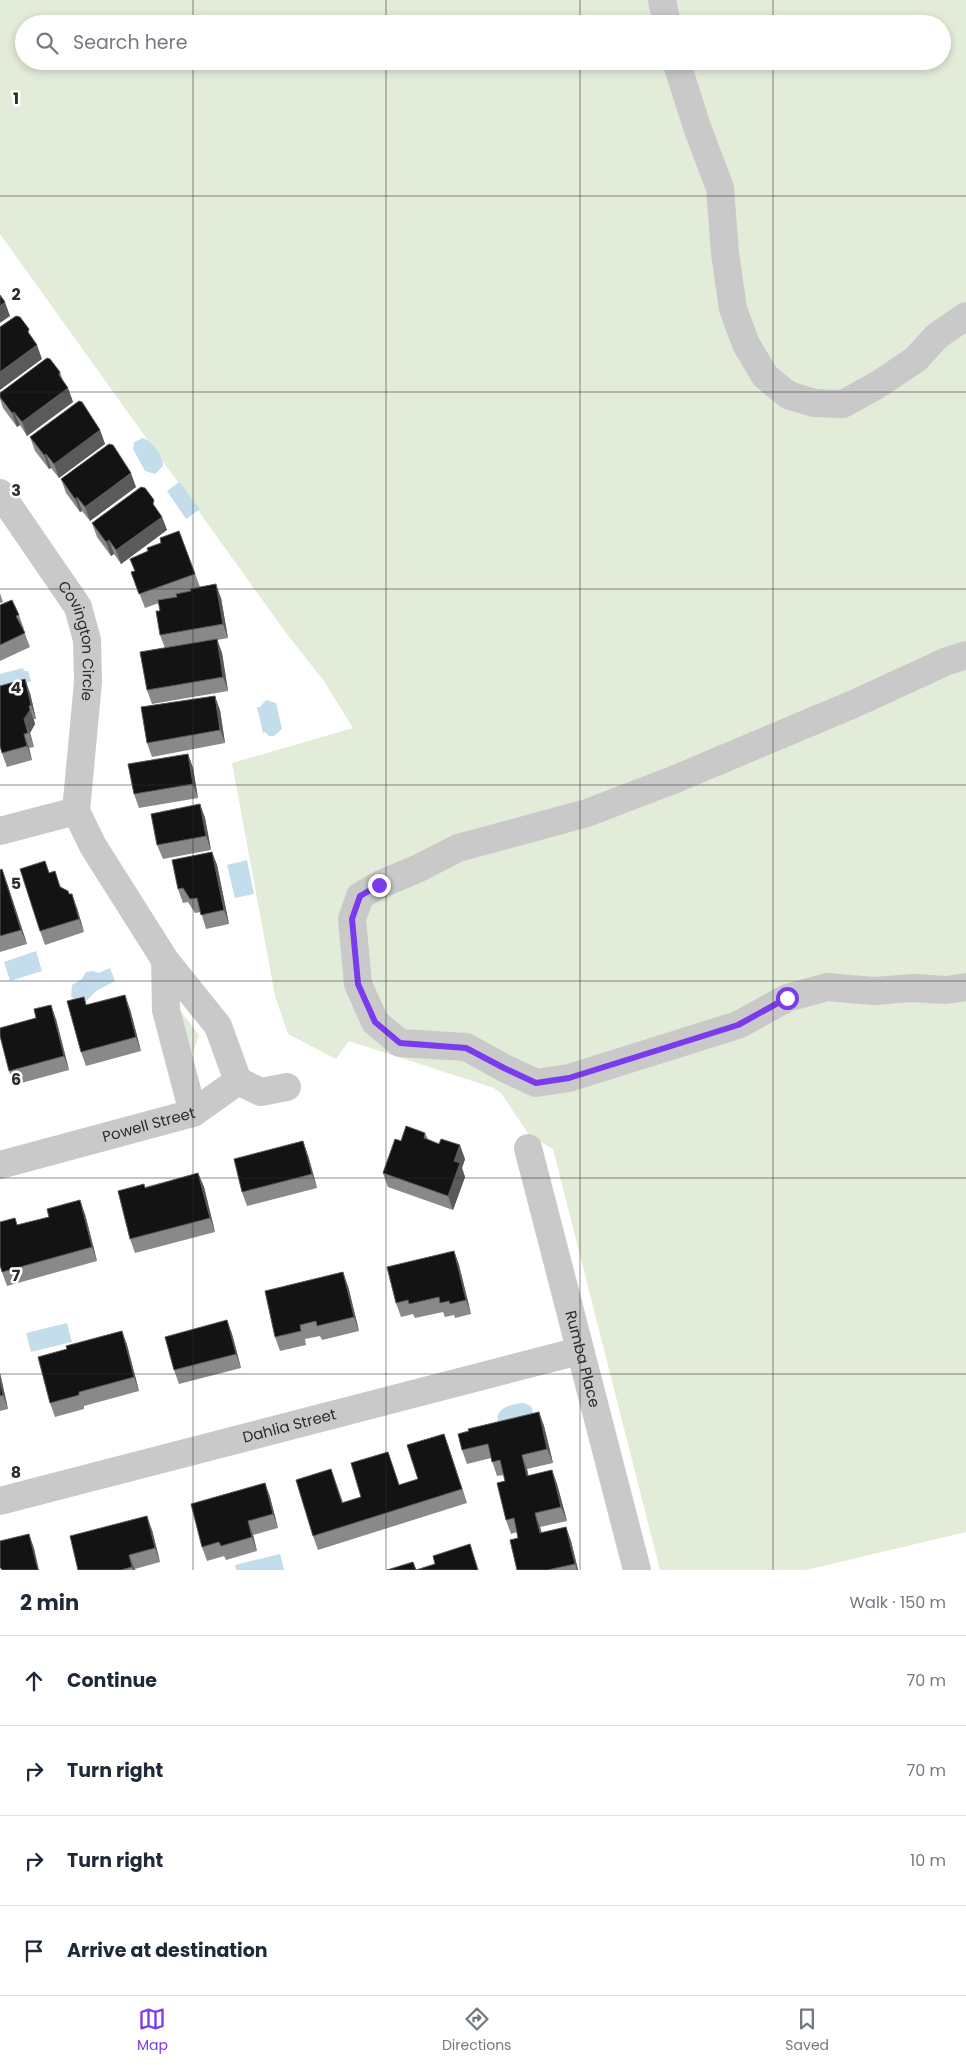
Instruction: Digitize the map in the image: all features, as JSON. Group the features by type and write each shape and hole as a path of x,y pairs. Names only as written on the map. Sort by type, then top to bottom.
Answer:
{"street":[{"path":"662,0 665,15"},
{"path":"679,70 697,127 720,188 733,310 746,344 765,376 788,395 814,403 843,404 879,384 916,359 937,336 966,316"},
{"name":"Covington Circle","path":"0,493 78,607 87,640 88,682 76,811"},
{"path":"966,655 945,662 856,703 692,772 587,813 458,848 420,868 379,885 360,896 352,919 358,984 375,1022 400,1043 466,1048 536,1083 569,1078 738,1025 787,998 827,988 874,991 913,988 946,990 966,987"},
{"path":"0,831 76,811 93,846 165,960 218,1026 238,1081 261,1092 287,1087"},
{"path":"165,960 166,1010 194,1112"},
{"name":"Powell Street","path":"0,1165 194,1112 238,1081"},
{"name":"Rumba Place","path":"528,1148 637,1570"},
{"name":"Dahlia Street","path":"0,1501 579,1351"}],"green space":[{"path":"0,0 966,0 966,1532 806,1570 660,1570 553,1149 529,1135 501,1093 494,1088 349,1041 336,1059 288,1034 275,996 232,763 353,728 324,681 286,633 0,234"},
{"path":"179,1009 199,1035 191,1058"}],"water":[{"path":"143,438 153,446 163,462 163,466 155,474 145,471 133,449 134,442"},
{"path":"179,482 200,509 186,519 167,491"},
{"path":"23,668 24,671 28,671 31,681 27,683 28,686 0,694 0,674"},
{"path":"266,700 276,703 282,729 274,736 263,733 257,707 260,707"},
{"path":"247,860 254,894 235,898 227,865"},
{"path":"36,951 42,971 10,981 4,962"},
{"path":"110,968 115,981 96,991 85,1002 76,1002 71,996 72,985 82,979 86,972 93,971 99,973"},
{"path":"67,1323 72,1342 31,1352 26,1333"},
{"path":"520,1403 531,1406 535,1417 499,1426 498,1416 502,1409"},
{"path":"280,1554 284,1570 236,1570 235,1565"}],"building":[{"path":"0,295 5,302 0,306"},
{"path":"16,316 20,317 29,329 28,332 37,345 0,372 0,327"},
{"path":"47,358 50,359 60,372 59,375 68,388 22,422 14,412 12,413 0,397 0,393"},
{"path":"79,401 82,402 100,430 54,464 30,437"},
{"path":"109,444 113,445 131,473 85,507 77,497 75,499 61,479"},
{"path":"141,487 145,488 154,500 153,504 162,517 116,550 109,540 106,542 92,523"},
{"path":"179,531 195,574 139,594 131,572 135,571 130,559 148,551 147,548 161,543 160,538"},
{"path":"216,584 223,624 160,635 156,611 160,611 158,600 177,597 176,594 191,591 190,589"},
{"path":"12,600 19,615 16,616 25,633 0,645 0,605"},
{"path":"217,639 223,677 147,690 140,652"},
{"path":"25,679 31,705 24,719 28,733 24,734 27,746 2,753 0,746 0,686"},
{"path":"215,696 220,730 147,743 141,707"},
{"path":"188,754 193,784 134,794 128,764"},
{"path":"200,804 206,836 157,845 151,814"},
{"path":"212,852 224,910 201,915 197,898 190,899 183,888 178,889 172,860"},
{"path":"45,861 49,873 55,871 60,887 68,891 69,894 72,894 79,919 40,931 20,869"},
{"path":"2,869 21,930 0,936 0,870"},
{"path":"125,995 136,1037 81,1052 67,1001 84,997 86,1005"},
{"path":"51,1005 64,1056 9,1071 0,1036 0,1028 36,1018 34,1009"},
{"path":"406,1126 425,1133 424,1138 439,1144 441,1139 460,1145 454,1161 460,1163 448,1196 383,1173 395,1139 401,1141"},
{"path":"303,1141 312,1174 242,1192 234,1159"},
{"path":"198,1173 210,1218 130,1239 118,1191 144,1184 145,1188"},
{"path":"80,1200 92,1247 2,1272 0,1265 0,1222 15,1218 17,1225 49,1217 47,1209"},
{"path":"454,1251 466,1300 450,1304 449,1301 440,1303 439,1297 409,1304 408,1300 396,1303 387,1267"},
{"path":"343,1272 354,1317 317,1326 316,1321 300,1325 301,1331 275,1337 265,1291"},
{"path":"227,1320 236,1354 174,1370 165,1337"},
{"path":"122,1331 134,1377 79,1392 79,1395 50,1403 38,1357 67,1349 66,1346"},
{"path":"0,1381 3,1395 0,1396"},
{"path":"539,1412 547,1449 522,1455 527,1476 552,1470 561,1507 535,1513 540,1533 566,1527 575,1564 547,1570 517,1570 510,1540 518,1538 514,1518 506,1520 497,1483 505,1481 500,1460 492,1462 488,1444 462,1450 458,1434 469,1431 468,1429"},
{"path":"444,1434 462,1489 313,1536 296,1480 331,1469 342,1503 361,1497 351,1463 388,1452 399,1485 418,1479 407,1445"},
{"path":"265,1483 273,1514 248,1521 252,1537 221,1546 219,1542 202,1547 191,1504"},
{"path":"147,1516 155,1548 129,1555 132,1567 121,1570 78,1570 70,1536"},
{"path":"29,1534 38,1570 2,1570 0,1568 0,1541"},
{"path":"470,1544 478,1570 416,1570 435,1564 433,1556"},
{"path":"413,1562 416,1570 387,1570"}],"route":[{"path":"379,885 360,896 352,919 358,984 375,1022 400,1043 466,1048 536,1083 569,1078 738,1025 787,998"}]}
